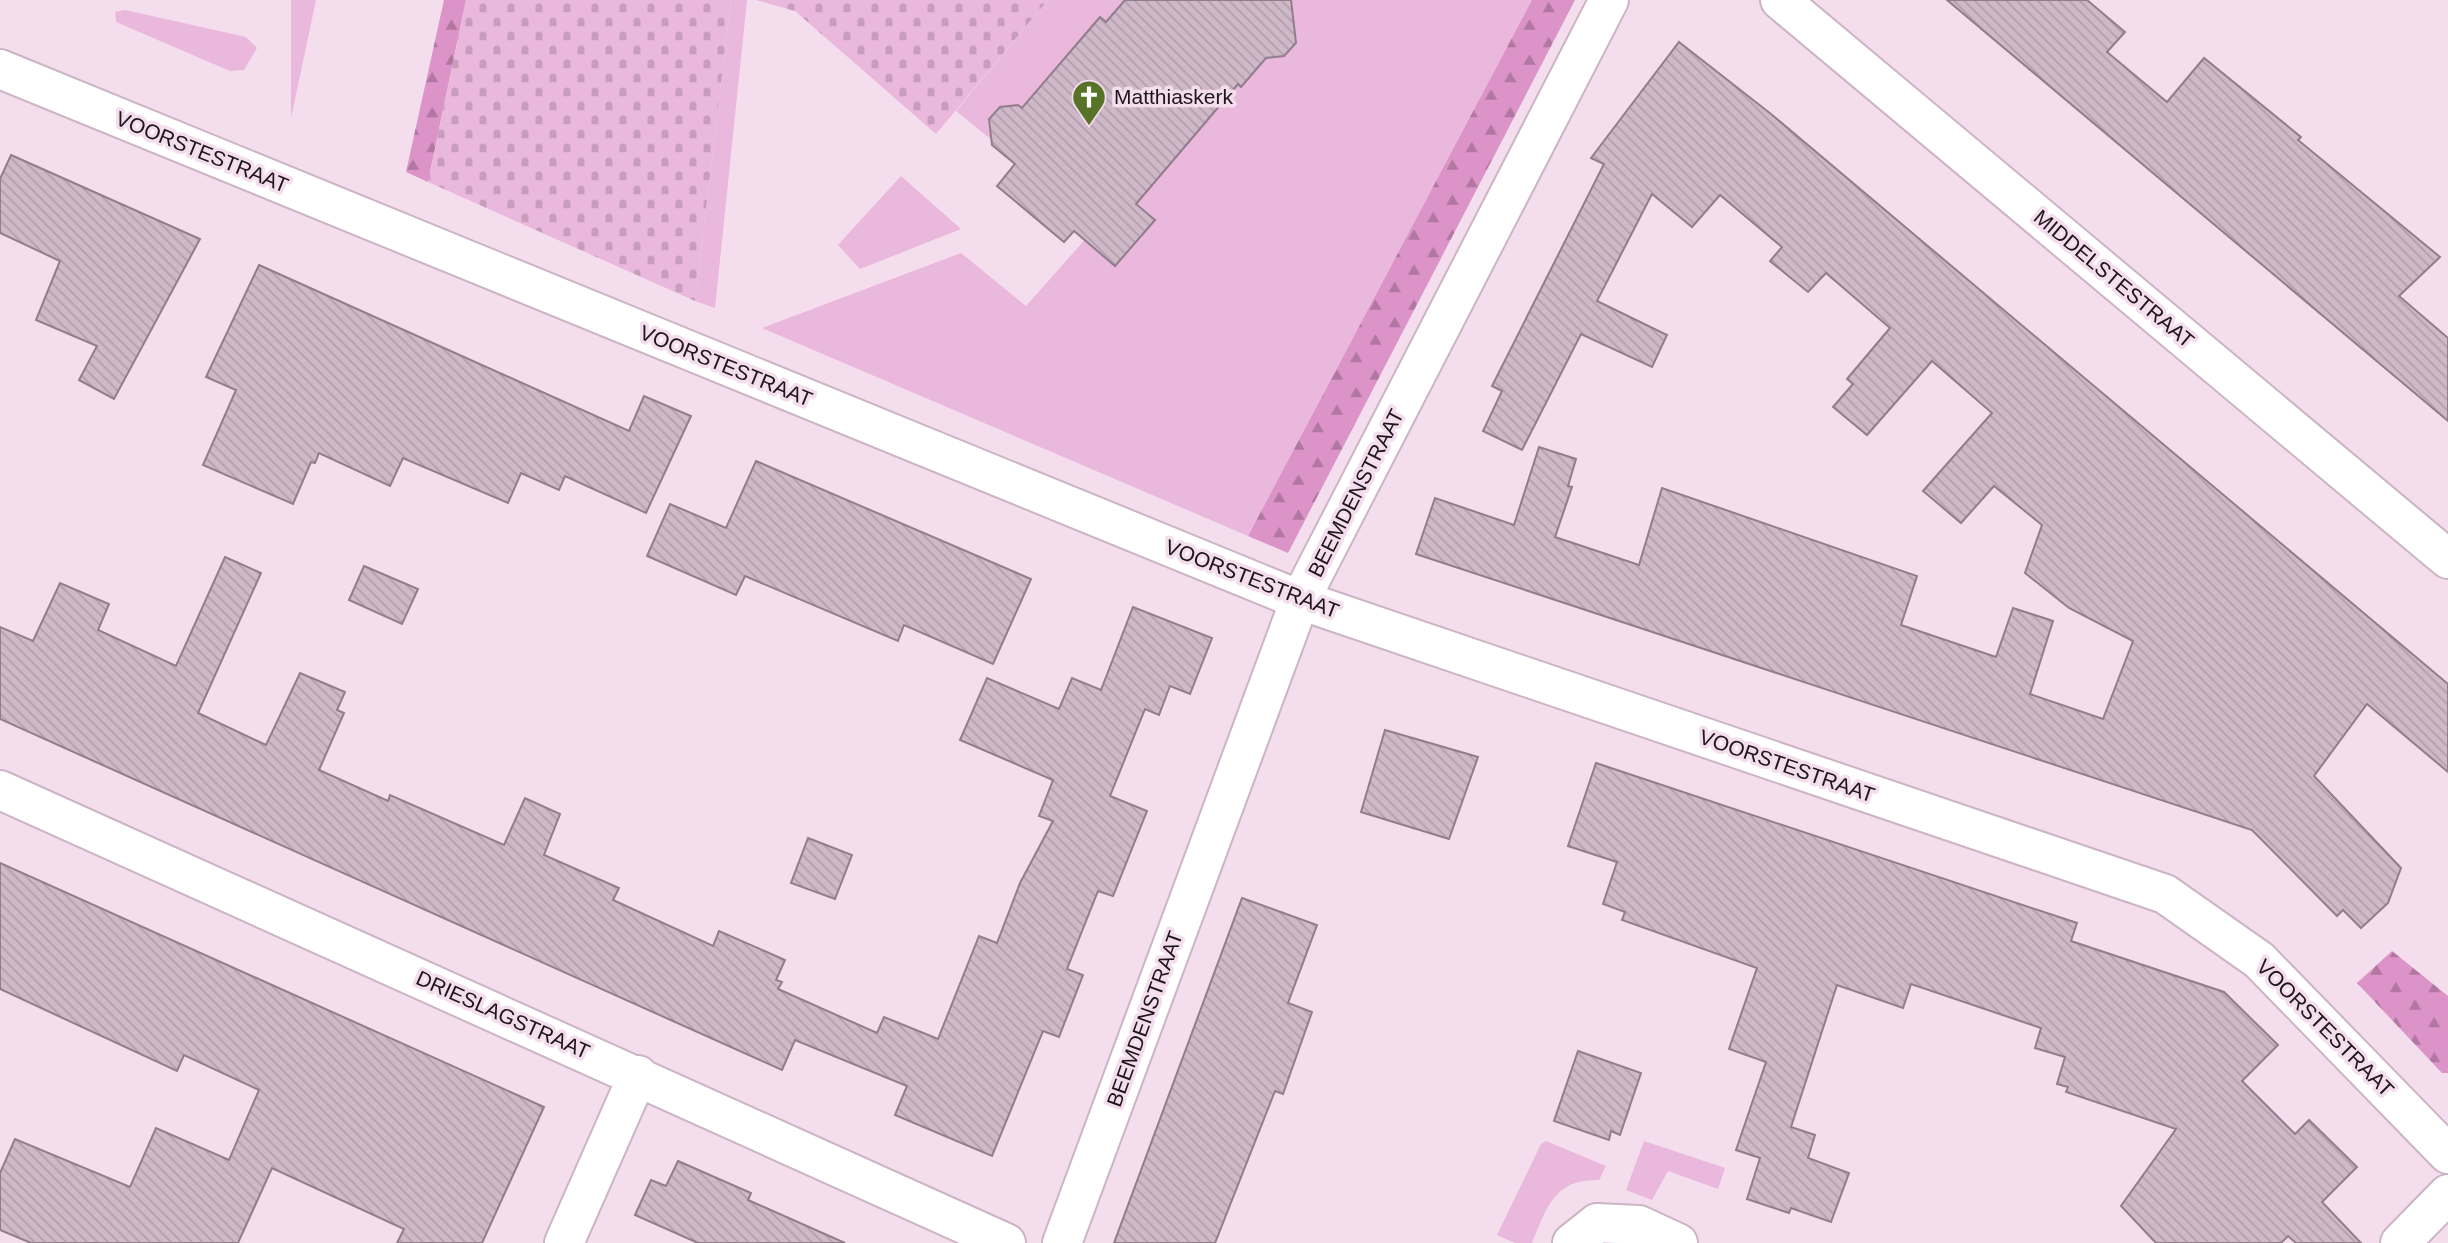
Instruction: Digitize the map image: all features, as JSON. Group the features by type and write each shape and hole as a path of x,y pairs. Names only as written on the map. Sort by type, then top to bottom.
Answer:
{"street":[{"name":"BEEMDENSTRAAT","path":"1062,1243 1300,600 1609,0"},
{"name":"MIDDELSTESTRAAT","path":"1780,0 2448,559"},
{"name":"VOORSTESTRAAT","path":"0,69 1300,600 2165,894 2259,960 2448,1154"},
{"name":"DRIESLAGSTRAAT","path":"0,790 1006,1243"},
{"path":"564,1243 638,1075"},
{"path":"2400,1243 2448,1194"},
{"path":"1572,1243 1597,1223 1639,1225 1678,1243"}],"green space":[{"path":"291,0 316,0 291,118"},
{"path":"444,0 466,0 428,182 406,172"},
{"path":"466,0 731,0 695,301 428,182"},
{"path":"731,0 747,0 715,308 695,301"},
{"path":"756,0 1048,0 936,134 795,11"},
{"path":"1048,0 1532,0 1248,536 762,328 961,253 1026,306 1090,234 1009,154 956,111"},
{"path":"1532,0 1575,0 1288,553 1248,536"},
{"path":"125,10 246,37 257,48 244,70 230,71 116,22 115,12"},
{"path":"901,176 961,229 860,269 838,245"},
{"path":"2392,951 2448,996 2448,1073 2442,1073 2357,983"},
{"path":"1546,1141 1606,1166 1599,1180 1572,1184 1554,1198 1532,1243 1515,1243 1497,1235 1541,1144"},
{"path":"1644,1141 1725,1168 1718,1189 1668,1171 1652,1200 1626,1190"}],"building":[{"name":"Matthiaskerk","path":"1125,0 1291,0 1296,43 1284,56 1266,58 1241,87 1238,84 1136,204 1155,220 1115,266 1074,231 1064,242 997,186 1015,164 992,145 989,119 1000,107 1018,105 1022,108 1100,17 1106,22"},
{"path":"1947,0 2087,0 2125,32 2107,52 2167,102 2204,58 2301,137 2298,140 2440,257 2399,296 2448,338 2448,421"},
{"path":"1679,42 1771,114 2448,684 2448,772 2367,704 2314,776 2401,868 2388,903 2361,928 2343,910 2337,916 2252,830 1416,554 1435,498 1514,525 1539,447 1576,459 1568,486 1572,487 1555,537 1639,565 1662,488 1917,576 1901,625 1996,657 2013,608 2053,621 2030,694 2103,719 2133,641 2069,608 2025,573 2042,525 1994,486 1961,523 1923,491 1992,413 1932,361 1867,435 1833,407 1853,384 1847,379 1890,328 1826,273 1808,292 1770,261 1782,247 1720,195 1692,227 1652,194 1597,301 1667,335 1652,367 1581,334 1522,450 1483,431 1502,391 1492,386 1604,164 1591,158"},
{"path":"11,155 200,239 114,399 79,380 97,346 36,320 60,261 0,233 0,179"},
{"path":"259,265 629,431 644,396 691,416 646,513 565,476 559,490 521,473 508,503 403,458 390,486 319,453 315,463 311,462 293,504 203,465 236,390 206,377"},
{"path":"756,461 1031,579 993,664 904,625 898,641 745,576 736,595 647,556 670,504 726,528"},
{"path":"225,557 261,573 198,713 266,745 300,673 345,692 337,710 344,713 319,770 388,801 390,795 504,845 525,798 560,814 544,855 619,888 613,900 713,946 719,931 785,960 776,980 782,982 778,989 877,1033 884,1017 938,1039 979,936 997,943 1020,883 1053,821 1039,816 1053,780 960,740 987,678 1059,709 1072,678 1101,690 1133,607 1212,638 1190,694 1170,686 1159,715 1145,709 1110,796 1147,811 1113,896 1098,891 1067,969 1083,975 1059,1037 1043,1031 992,1156 895,1115 907,1086 795,1040 782,1070 0,719 0,627 33,641 60,583 109,604 98,630 176,666"},
{"path":"364,566 418,589 402,624 349,600"},
{"path":"1385,730 1478,757 1449,839 1361,812"},
{"path":"1596,763 2077,923 2071,941 2224,992 2278,1045 2242,1081 2295,1134 2309,1120 2357,1167 2322,1202 2361,1243 2296,1243 2288,1236 2281,1243 2156,1243 2121,1206 2176,1129 2066,1092 2068,1087 2057,1084 2065,1057 2035,1048 2041,1028 1911,984 1903,1008 1837,985 1791,1127 1815,1135 1808,1158 1849,1173 1831,1222 1791,1208 1789,1213 1747,1199 1760,1158 1736,1150 1766,1062 1729,1049 1757,968 1622,920 1625,912 1603,904 1617,862 1568,846"},
{"path":"808,838 852,855 835,899 791,883"},
{"path":"0,863 544,1107 482,1243 397,1243 404,1229 272,1168 238,1243 31,1243 0,1230 0,1173 15,1139 130,1187 156,1128 229,1160 259,1090 184,1055 177,1071 0,989"},
{"path":"1242,898 1317,925 1288,1003 1312,1012 1283,1094 1275,1091 1215,1243 1114,1243"},
{"path":"1578,1051 1641,1073 1620,1135 1611,1131 1609,1140 1554,1121"},
{"path":"678,1161 751,1193 748,1200 845,1243 698,1243 635,1215 651,1180 666,1186"}],"place":[{"name":"Matthiaskerk","path":"1089,127"}]}
